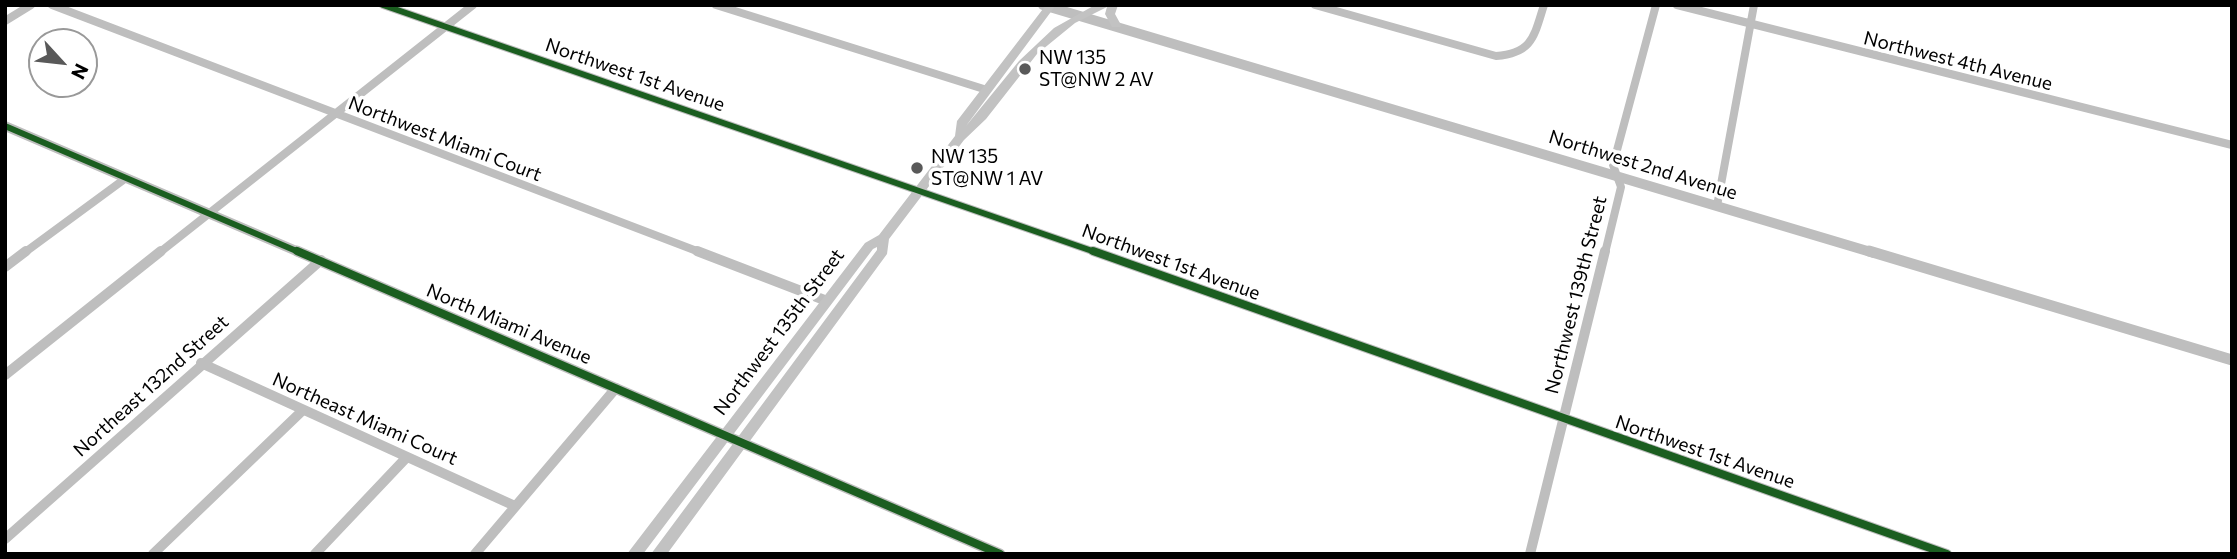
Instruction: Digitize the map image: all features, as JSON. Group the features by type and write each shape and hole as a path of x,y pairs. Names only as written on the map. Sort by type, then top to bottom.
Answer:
{"main road":[{"name":"Northwest 135th Street","path":"634,554 869,246 883,238 960,137 973,127 1030,54 1057,29 1104,5"},
{"path":"1113,5 1110,14 1116,25"},
{"name":"Northwest 135th Street","path":"960,137 961,124 1051,7"},
{"path":"1030,54 1051,7"},
{"name":"Northwest 135th Street","path":"658,554 883,251 883,238"},
{"path":"803,358 806,342 832,308 827,301"}],"street":[{"path":"5,21 31,5"},
{"name":"Northwest Miami Court","path":"52,5 827,301"},
{"name":"Northwest 1st Avenue","path":"383,5 919,190 1947,554"},
{"path":"5,375 473,5"},
{"path":"716,5 987,90"},
{"path":"1315,5 1496,56 1512,56 1529,46 1544,5"},
{"name":"Northwest 139th Street","path":"1530,554 1621,187 1613,165 1656,5"},
{"name":"Northwest 4th Avenue","path":"1677,5 2232,145"},
{"path":"1717,206 1754,5"},
{"name":"Northwest 2nd Avenue","path":"1051,7 2232,360"},
{"name":"North Miami Avenue","path":"5,126 1000,554"},
{"path":"5,267 126,178"},
{"name":"Northeast 132nd Street","path":"5,539 201,363 321,260"},
{"name":"Northeast Miami Court","path":"201,363 515,506"},
{"path":"474,554 616,388"},
{"path":"153,554 302,411"},
{"path":"315,554 406,458"}],"cycle path":[{"path":"383,5 919,190 1947,554"},
{"path":"5,126 1000,554"}],"place":[{"name":"NW 135 ST@NW 2 AV","path":"1025,69"},
{"name":"NW 135 ST@NW 1 AV","path":"917,168"}]}
